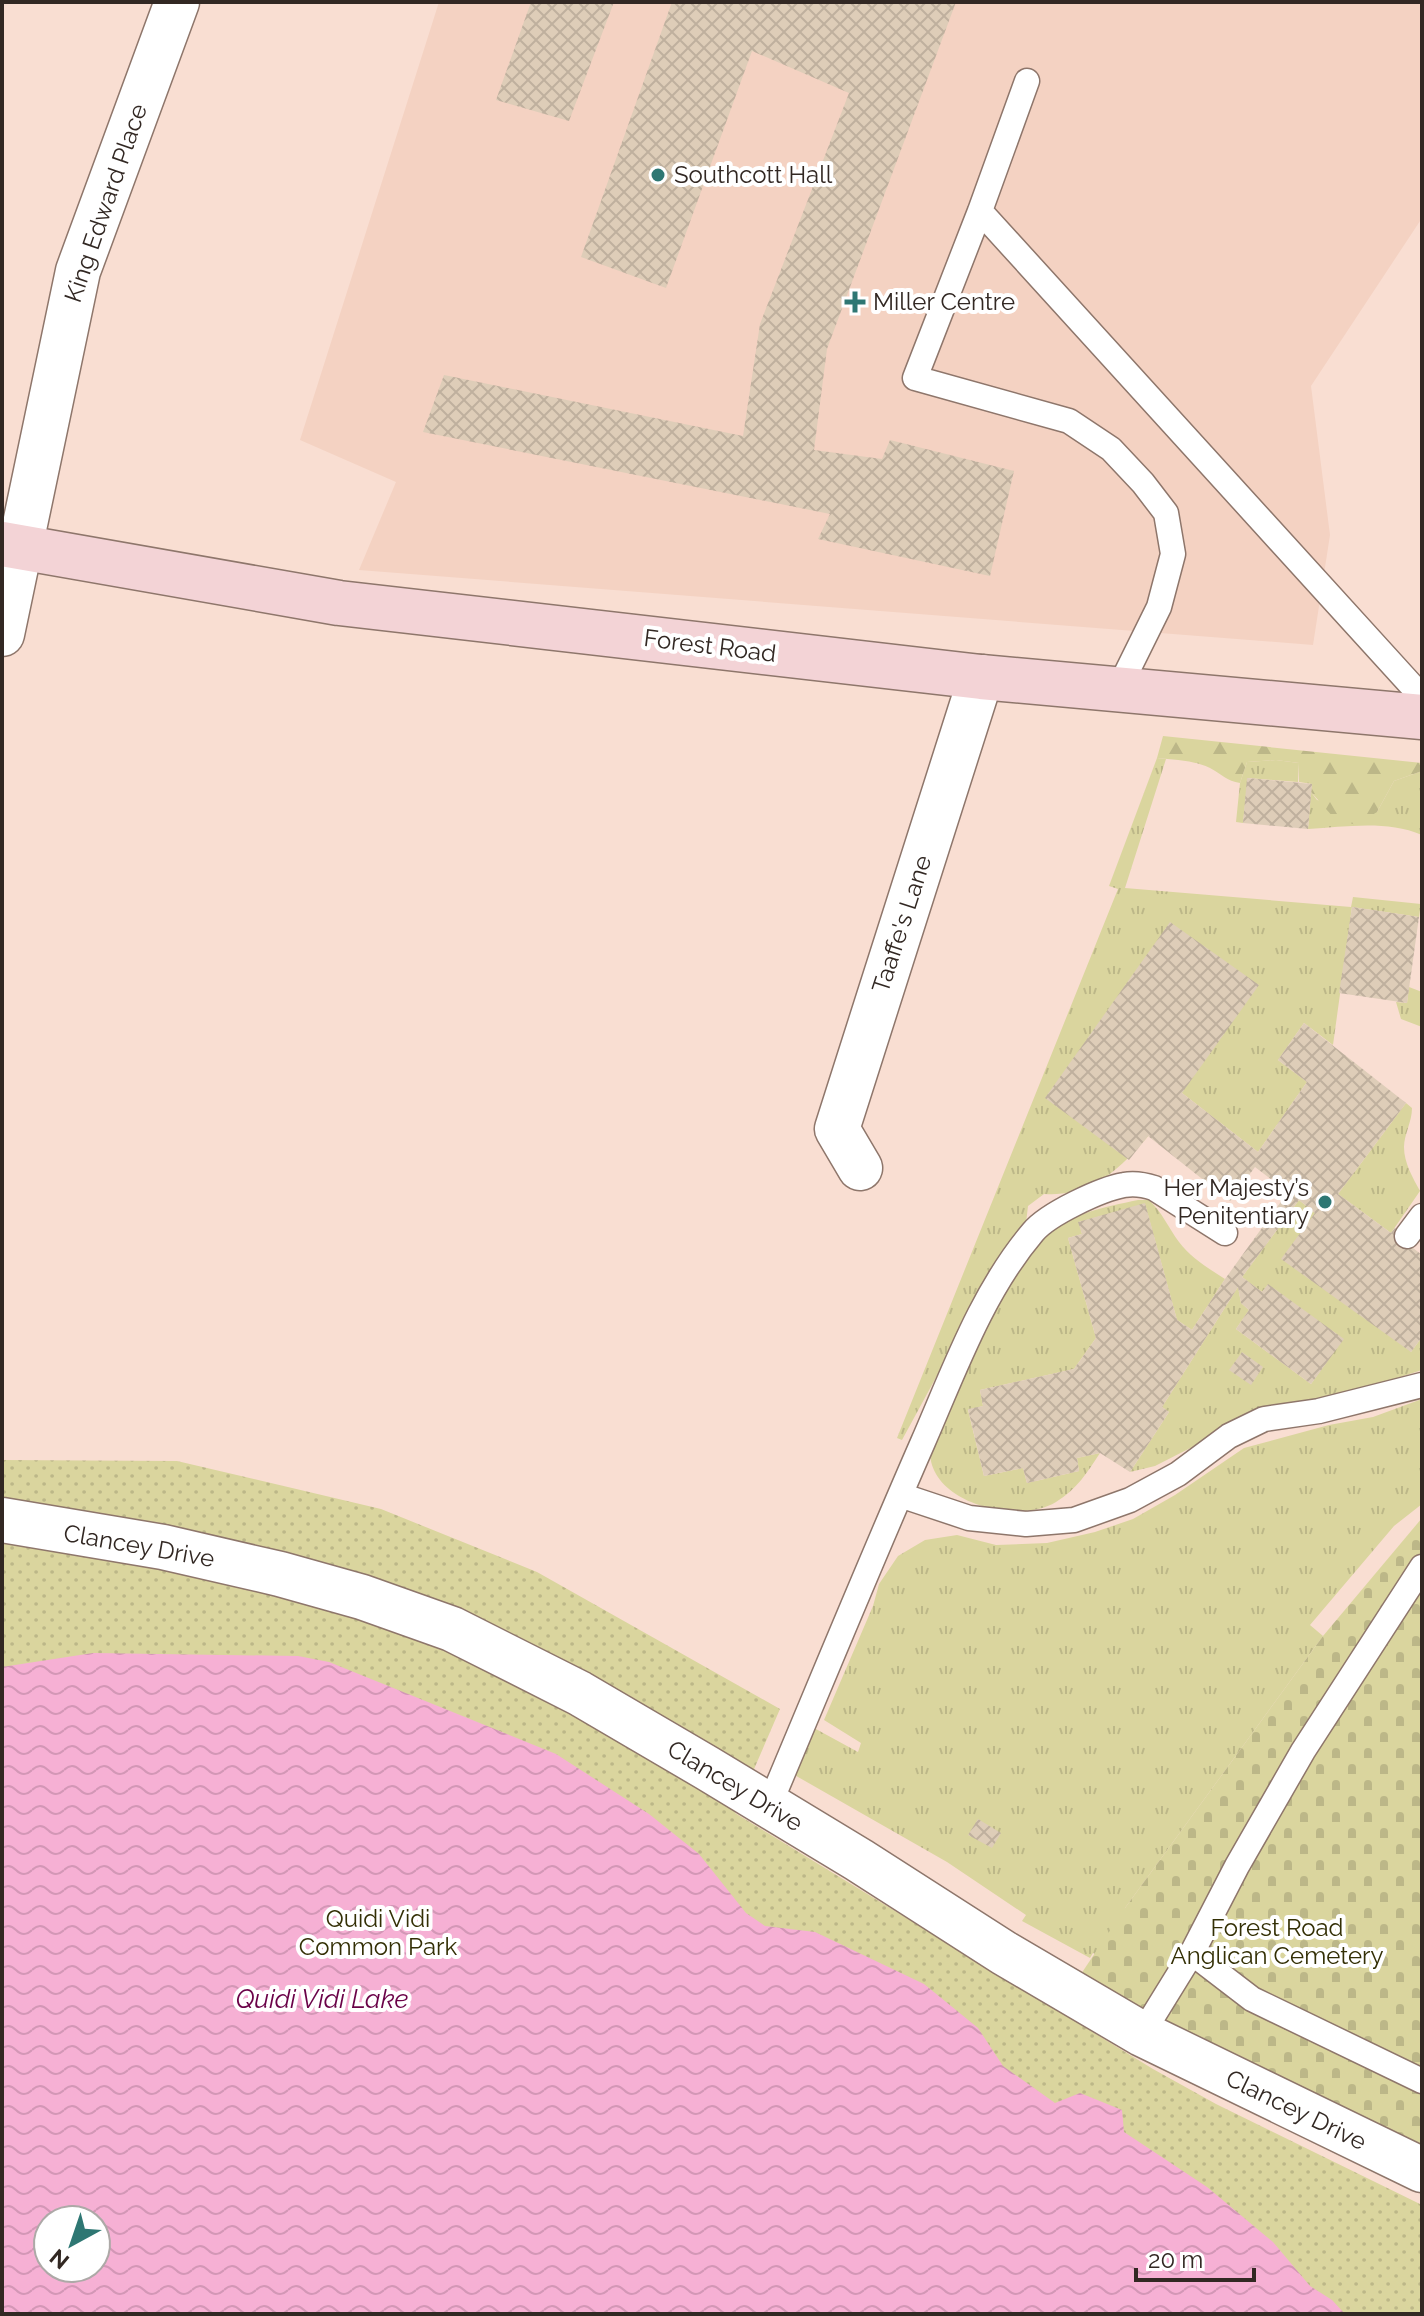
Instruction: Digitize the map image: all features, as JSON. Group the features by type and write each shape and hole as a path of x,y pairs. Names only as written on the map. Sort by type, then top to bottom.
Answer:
{"street":[{"name":"King Edward Place","path":"2,634 11,546 78,271 177,2"},
{"name":"Forest Road","path":"11,546 339,603 981,677 1422,717"},
{"name":"Taaffe's Lane","path":"860,1168 837,1129 981,677"},
{"name":"Clancey Drive","path":"2,1520 163,1547 280,1574 362,1597 452,1629 579,1693 1142,2034 1422,2170"}],"lane":[{"path":"1027,81 915,378 1069,421 1111,449 1166,513 1173,554 1159,607 1119,688"},
{"path":"980,211 1018,249 1422,697"},
{"path":"769,1806 838,1636 995,1286 1035,1229 1062,1211 1100,1193 1125,1185 1143,1185 1154,1188 1225,1233"},
{"path":"1407,1236 1422,1216"},
{"path":"900,1495 969,1518 1026,1524 1074,1520 1130,1500 1178,1474 1229,1436 1264,1419 1319,1411 1422,1385"},
{"path":"1142,2034 1192,1953 1237,1866 1303,1751 1422,1567"},
{"path":"1192,1953 1252,1999 1422,2081"}],"shaded area":[{"name":"Miller Centre","path":"439,2 1422,2 1422,218 1311,386 1330,535 1313,645 359,570 396,482 300,440"}],"green space":[{"path":"1163,736 1422,763 1422,771 1394,781 1377,812 1356,825 1334,818 1311,792 1312,784 1299,782 1299,763 1276,760 1247,762 1240,783 1197,763 1157,758"},
{"path":"1157,758 1166,759 1125,888 1351,907 1353,897 1421,904 1419,917 1352,907 1333,1045 1304,1023 1278,1060 1307,1082 1258,1152 1182,1093 1140,1146 1107,1176 1088,1187 1067,1193 1044,1194 1028,1206 1026,1223 1008,1245 902,1440 897,1438 1118,889 1109,886"},
{"path":"1276,760 1299,763 1298,782 1248,778 1243,823 1236,822 1240,783 1247,762"},
{"path":"1422,771 1422,835 1380,826 1308,829 1311,792 1317,800 1377,812 1394,781"},
{"path":"1409,987 1422,992 1422,1027 1401,1019 1396,1002 1407,1003"},
{"path":"1406,1103 1412,1108 1404,1153 1420,1191 1391,1233 1338,1194"},
{"path":"1149,1200 1184,1248 1225,1279 1192,1330 1177,1320 1145,1204 1079,1222 1082,1234 1068,1238 1096,1338 1074,1369 980,1390 983,1406 968,1410 984,1476 1023,1468 1027,1483 1079,1471 1077,1458 1100,1453 1070,1492 1040,1509 1000,1510 960,1496 944,1485 934,1469 930,1451 934,1435 960,1377 1016,1274 1031,1250 1052,1229 1087,1212"},
{"path":"1299,1200 1315,1213 1411,1352 1422,1337 1422,1370 1208,1439 1155,1466 1130,1472 1169,1412 1162,1407 1238,1287 1241,1303 1249,1310 1236,1329 1311,1384 1343,1339 1268,1285 1262,1292 1242,1277"},
{"path":"1422,1399 1422,1504 1394,1526 1310,1625 1323,1636 1125,1908 1120,1966 1093,1953 1090,1958 1022,1921 1026,1915 947,1862 791,1773 814,1728 858,1752 861,1743 824,1720 873,1606 879,1584 898,1556 925,1540 957,1535 996,1545 1047,1543 1095,1532 1133,1519 1175,1495 1244,1448 1329,1425 1373,1417"},
{"name":"Quidi Vidi Lake","path":"2,1460 177,1461 381,1509 537,1572 780,1709 735,1813 1153,2069 1216,2104 1422,2205 1422,2314 2,2314"},
{"name":"Forest Road Anglican Cemetery","path":"1422,1518 1422,2170 1069,1992 1125,1908 1323,1636"}],"water":[{"name":"Quidi Vidi Lake","path":"93,1653 298,1656 329,1662 556,1754 649,1814 699,1854 746,1913 765,1926 815,1932 924,1984 978,2028 1003,2066 1055,2103 1080,2093 1122,2110 1124,2132 1207,2187 1273,2242 1310,2286 1332,2300 1345,2314 2,2314 2,1667"}],"building":[{"path":"531,2 614,2 569,121 496,100"},
{"name":"Southcott Hall","path":"672,2 956,2 827,349 814,450 882,459 890,440 1014,471 990,576 818,539 830,514 423,432 444,375 743,436 760,324 849,93 752,51 666,288 581,257"},
{"path":"1247,778 1312,784 1308,829 1243,823"},
{"path":"1352,907 1419,917 1407,1003 1339,993"},
{"name":"Her Majesty’s Penitentiary","path":"1170,922 1259,985 1182,1093 1258,1152 1307,1082 1278,1060 1304,1023 1406,1103 1338,1194 1391,1233 1395,1228 1416,1244 1413,1248 1422,1255 1422,1337 1411,1352 1281,1259 1315,1213 1299,1200 1242,1277 1262,1292 1268,1284 1344,1339 1311,1384 1236,1329 1249,1310 1241,1303 1238,1287 1162,1407 1169,1412 1130,1472 1100,1453 1077,1458 1079,1471 1027,1483 1023,1468 984,1476 968,1409 983,1406 980,1390 1074,1369 1096,1338 1068,1238 1082,1234 1078,1222 1145,1203 1177,1320 1192,1330 1288,1192 1255,1167 1230,1201 1148,1136 1129,1160 1045,1098"},
{"path":"1242,1352 1263,1367 1251,1385 1229,1370"},
{"path":"978,1819 1001,1833 992,1848 968,1835"}],"place":[{"name":"Southcott Hall","path":"658,175"},
{"name":"Miller Centre","path":"855,302"},
{"name":"Her Majesty’s Penitentiary","path":"1325,1202"}],"park label":[{"name":"Quidi Vidi Common Park","path":"378,1933"}]}
